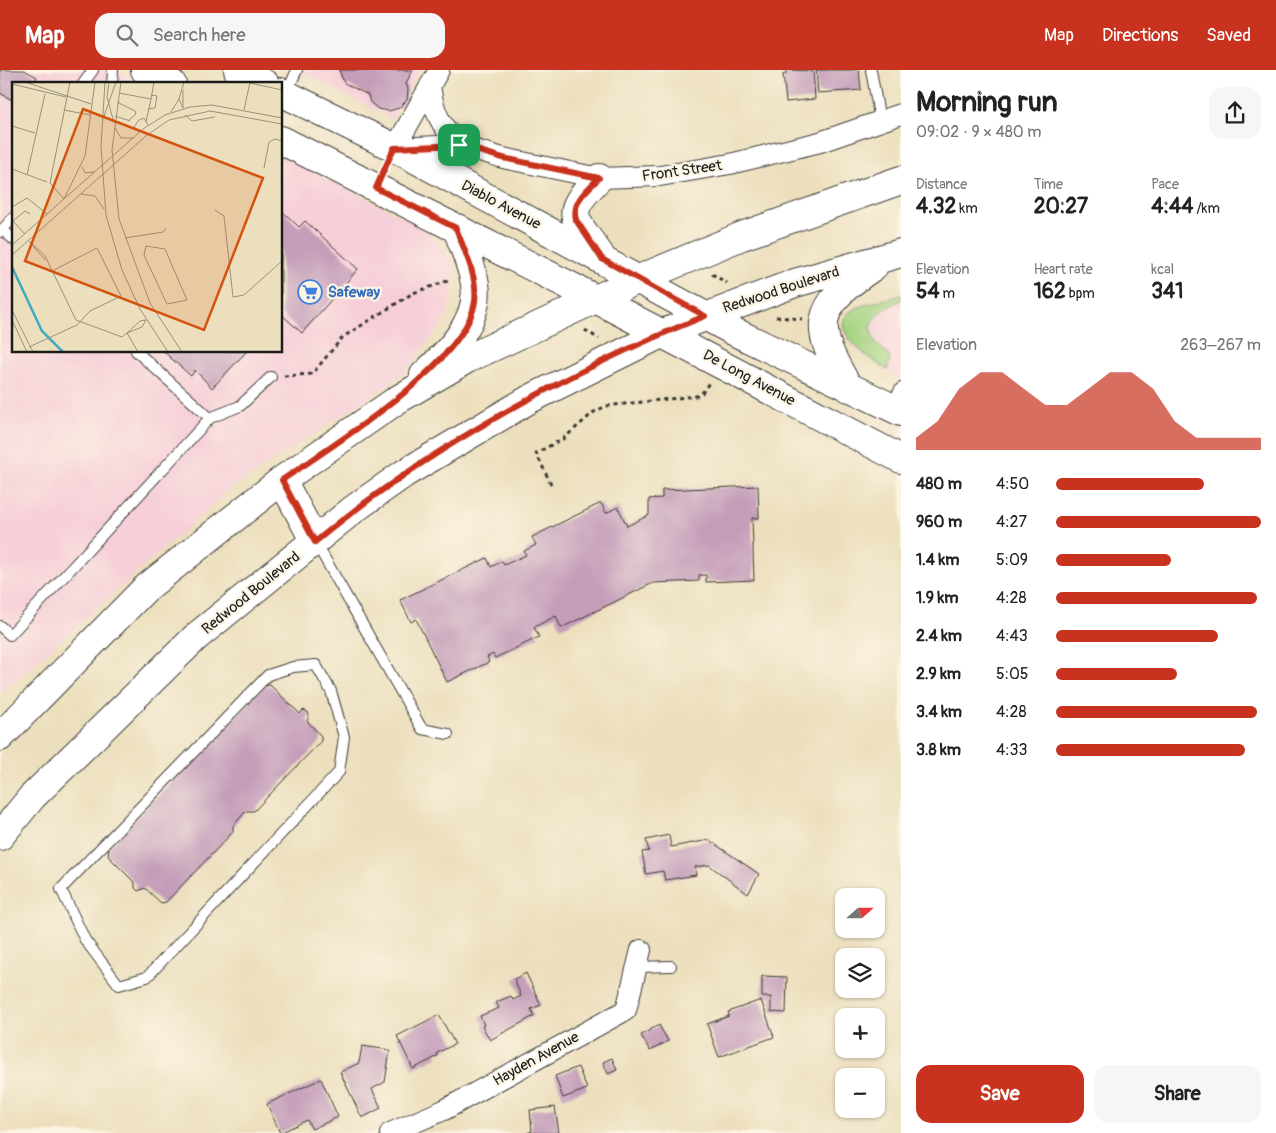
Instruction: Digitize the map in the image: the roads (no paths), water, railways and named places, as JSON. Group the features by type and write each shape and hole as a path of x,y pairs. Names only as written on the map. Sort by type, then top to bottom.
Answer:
{"main road":[{"path":"145,70 168,82"},
{"name":"Diablo Avenue","path":"238,70 261,82"},
{"name":"Diablo Avenue","path":"282,92 394,148 639,279"},
{"path":"282,141 596,299"},
{"path":"376,188 394,148"},
{"path":"599,178 580,198 575,207 575,213 576,220 602,259"},
{"path":"0,737 144,589 282,480 397,400 467,359 639,279 742,236 901,180"},
{"path":"397,400 437,363 465,328 473,312 475,284 456,228"},
{"path":"849,388 832,360 824,338 823,321 834,300 849,283 896,253"},
{"name":"Redwood Boulevard","path":"0,836 32,797 197,636 354,509 405,473 530,399 663,333 794,283 896,253"},
{"path":"639,279 705,316 849,388 898,402"},
{"name":"De Long Avenue","path":"596,299 901,459"},
{"path":"282,480 315,542"}],"street":[{"path":"434,78 432,105 437,118 459,145"},
{"path":"394,148 434,78"},
{"name":"Front Street","path":"394,148 459,145 512,161 599,178 660,176 730,164 820,142 901,114"},
{"name":"Hayden Avenue","path":"390,1133 444,1110 626,1010 639,959"}],"lane":[{"path":"84,82 93,70"},
{"path":"282,85 297,70"},
{"path":"871,70 880,121"},
{"path":"872,190 901,193"},
{"path":"12,219 1,231 12,239"},
{"path":"137,352 210,418"},
{"path":"0,626 10,635 210,418 240,406 271,377"},
{"path":"315,542 422,729 448,734"},
{"path":"316,665 331,691 344,737 339,772 147,977 120,985 85,940 61,888 268,675 293,667 316,665"},
{"path":"639,959 671,966"}],"place":[{"name":"Safeway","path":"310,292"}]}
